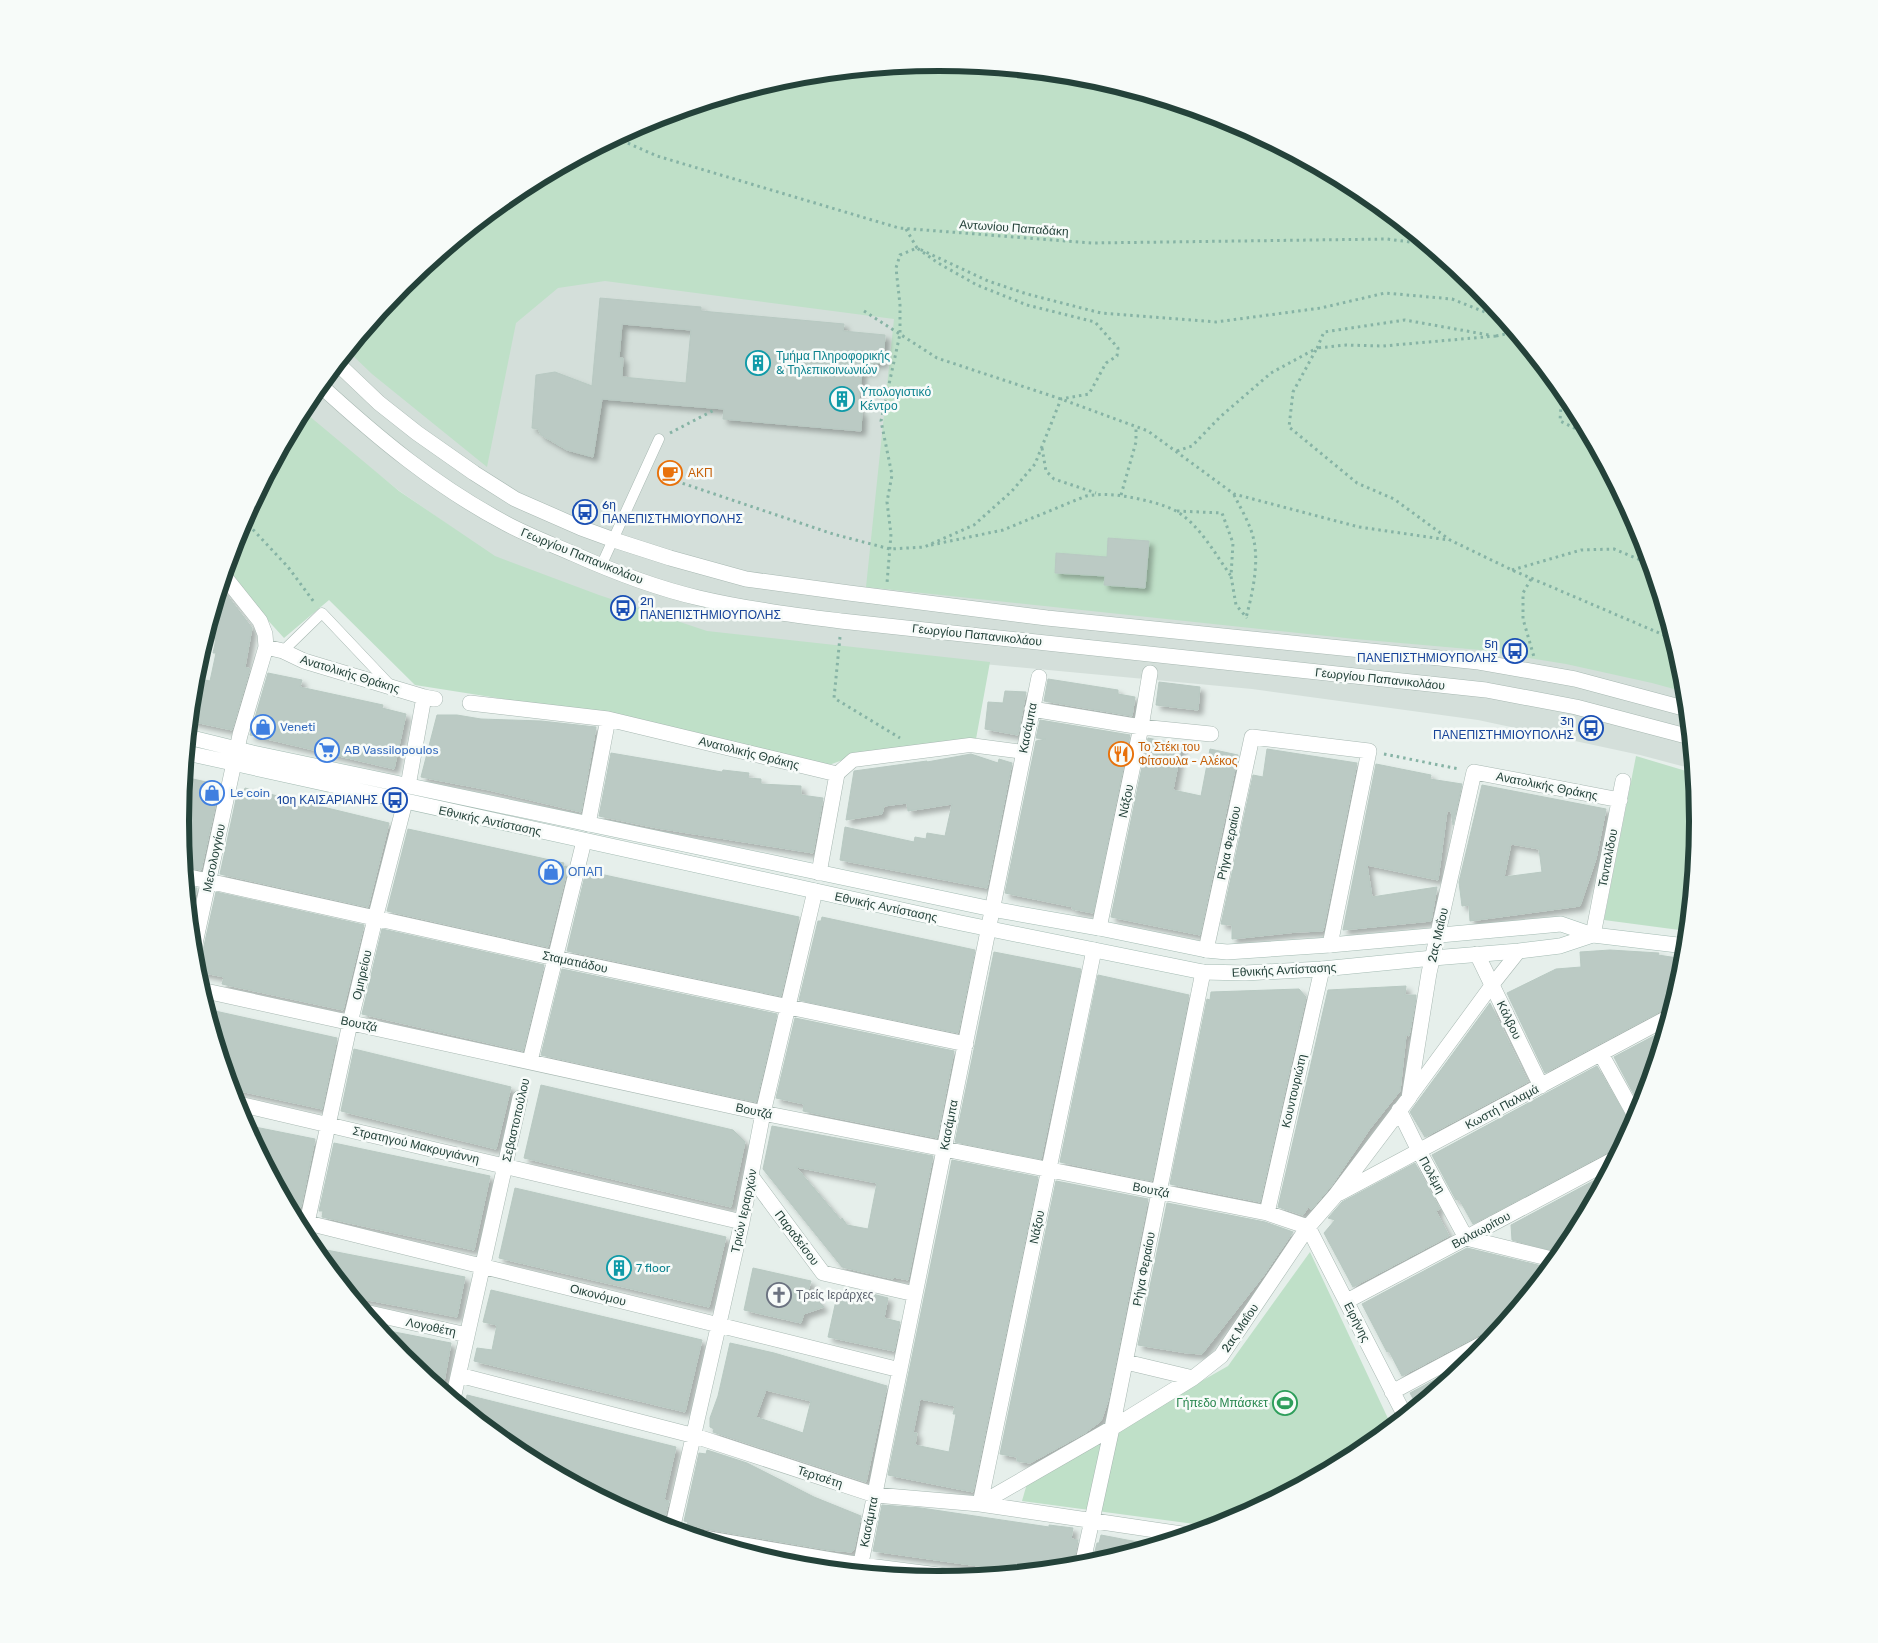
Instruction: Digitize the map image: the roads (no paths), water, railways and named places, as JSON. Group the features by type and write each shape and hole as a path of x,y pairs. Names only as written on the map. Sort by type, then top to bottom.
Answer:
{"street":[{"name":"Γεωργίου Παπανικολάου","path":"342,368 379,403 417,433 515,499 614,540 746,579 1047,618 1479,662 1576,679 1680,707"},
{"name":"Γεωργίου Παπανικολάου","path":"326,390 364,426 405,460 464,500 507,525 601,566 658,587 698,598 784,614 841,621 1486,690 1576,707 1684,735"},
{"path":"228,582 260,621 265,634 266,647"},
{"name":"Ανατολικής Θράκης","path":"266,647 283,651 304,661 430,698 408,786"},
{"name":"Μεσολογγίου","path":"197,934 240,735 266,647"},
{"name":"Νάξου","path":"1099,928 1141,727 1150,673"},
{"name":"Κασάμπα","path":"859,1567 1039,676"},
{"name":"Ανατολικής Θράκης","path":"470,703 608,719 837,774"},
{"path":"1032,709 1141,727 1211,734"},
{"path":"588,824 608,719"},
{"name":"Ρήγα Φεραίου","path":"1206,950 1252,737 1369,751 1330,945"},
{"name":"Εθνικής Αντίστασης","path":"193,738 237,750 992,910 1099,928 1206,950 1227,952 1330,945 1561,924 1593,935 1679,945"},
{"path":"819,873 837,774 853,760 970,745 1024,752"},
{"name":"Εθνικής Αντίστασης","path":"192,754 233,765 815,892 1203,972 1245,974 1322,969 1520,951 1560,946 1593,935"},
{"name":"Ανατολικής Θράκης","path":"1474,772 1620,800"},
{"name":"2ας Μαΐου","path":"1409,1098 1433,958 1474,772"},
{"name":"Τανταλίδου","path":"1593,935 1623,781"},
{"name":"Ομηρείου","path":"304,1221 350,1023 405,802"},
{"name":"Σεβαστοπούλου","path":"530,1061 584,841"},
{"name":"Σταματιάδου","path":"191,877 555,958 966,1044"},
{"name":"Τριών Ιεραρχών","path":"674,1523 742,1222 763,1113 815,892"},
{"name":"Νάξου","path":"980,1504 1094,950"},
{"name":"2ας Μαΐου","path":"980,1504 1112,1428 1193,1378 1221,1356 1308,1227 1335,1196 1492,985 1520,951"},
{"name":"Κάλβου","path":"1476,954 1541,1086"},
{"name":"Κουντουριώτη","path":"1267,1214 1322,969"},
{"name":"Ρήγα Φεραίου","path":"1084,1557 1126,1362 1203,972"},
{"name":"Βουτζά","path":"208,992 763,1113 1267,1214 1308,1227"},
{"name":"Κωστή Παλαμά","path":"1335,1196 1663,1021"},
{"path":"1601,1054 1632,1109"},
{"name":"Σεβαστοπούλου","path":"454,1394 520,1098"},
{"name":"Στρατηγού Μακρυγιάννη","path":"245,1105 742,1222"},
{"name":"Πολέμη","path":"1400,1110 1419,1151 1466,1238"},
{"name":"Βαλαωρίτου","path":"1347,1301 1607,1163"},
{"name":"Παραδείσου","path":"751,1176 823,1273 915,1294"},
{"name":"Ειρήνης","path":"1308,1227 1403,1412"},
{"name":"Οικονόμου","path":"309,1228 483,1266 900,1370"},
{"path":"1466,1238 1548,1258"},
{"name":"Λογοθέτη","path":"373,1314 467,1335"},
{"path":"1392,1392 1473,1349"},
{"path":"1126,1362 1193,1378"},
{"name":"Τερτσέτη","path":"459,1375 694,1436 875,1495 980,1504 1176,1533"},
{"path":"760,1549 827,1563"}],"lane":[{"path":"601,566 659,439"},
{"path":"283,651 322,613 391,686"}],"place":[{"name":"Τμήμα Πληροφορικής & Τηλεπικοινωνιών","path":"758,363"},
{"name":"Υπολογιστικό Κέντρο","path":"842,399"},
{"name":"ΑΚΠ","path":"670,473"},
{"name":"6η ΠΑΝΕΠΙΣΤΗΜΙΟΥΠΟΛΗΣ","path":"585,512"},
{"name":"2η ΠΑΝΕΠΙΣΤΗΜΙΟΥΠΟΛΗΣ","path":"623,608"},
{"name":"5η ΠΑΝΕΠΙΣΤΗΜΙΟΥΠΟΛΗΣ","path":"1515,651"},
{"name":"Veneti","path":"263,727"},
{"name":"3η ΠΑΝΕΠΙΣΤΗΜΙΟΥΠΟΛΗΣ","path":"1591,728"},
{"name":"AB Vassilopoulos","path":"327,750"},
{"name":"Το Στέκι του Φίτσουλα - Αλέκος","path":"1121,754"},
{"name":"Le coin","path":"212,793"},
{"name":"10η ΚΑΙΣΑΡΙΑΝΗΣ","path":"395,800"},
{"name":"ΟΠΑΠ","path":"551,872"},
{"name":"7 floor","path":"619,1268"},
{"name":"Τρείς Ιεράρχες","path":"779,1295"},
{"name":"Γήπεδο Μπάσκετ","path":"1285,1403"}]}
